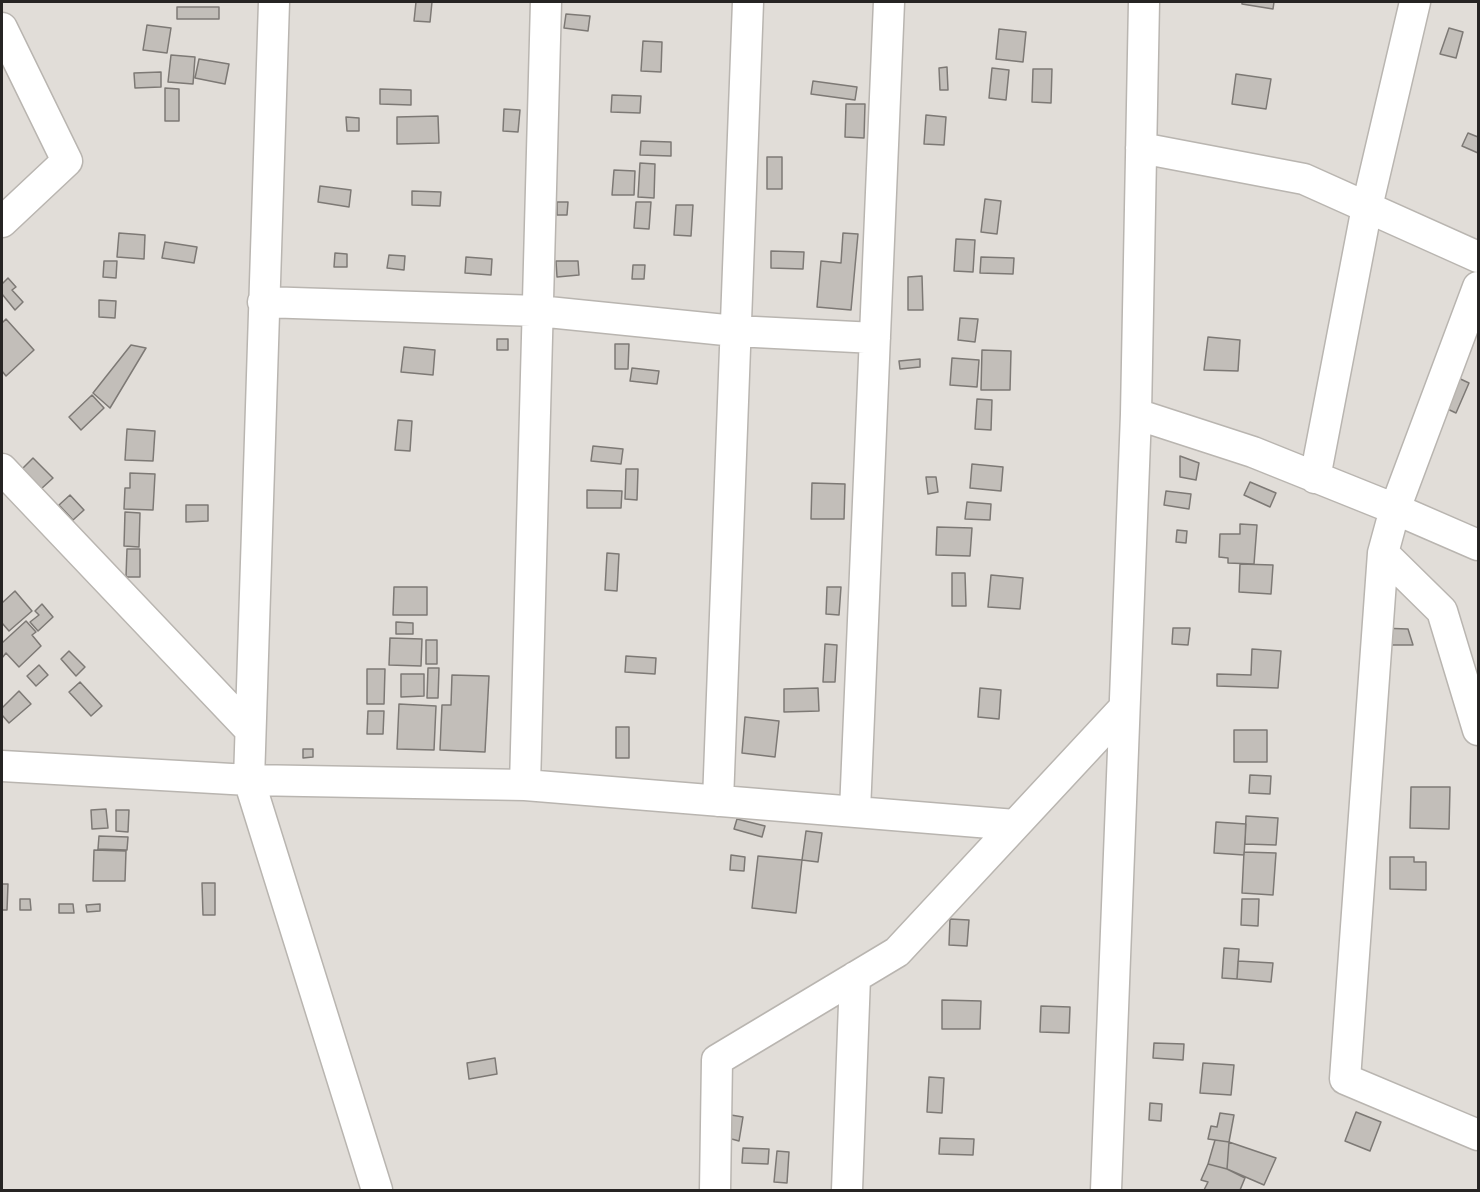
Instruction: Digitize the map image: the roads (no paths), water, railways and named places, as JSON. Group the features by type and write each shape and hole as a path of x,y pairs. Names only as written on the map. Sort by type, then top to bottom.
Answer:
{"street":[{"path":"274,2 249,780 377,1191"},
{"path":"525,785 546,2"},
{"path":"718,801 748,2"},
{"path":"855,811 889,2"},
{"path":"1106,1191 1136,414 1144,2"},
{"path":"1315,478 1367,207 1415,2"},
{"path":"2,28 67,161 2,222"},
{"path":"1141,148 1304,179 1479,257"},
{"path":"1479,287 1395,509 1383,553 1345,1079 1479,1135"},
{"path":"263,302 538,311 735,331 875,338"},
{"path":"1136,414 1253,452 1479,545"},
{"path":"2,470 249,729"},
{"path":"1383,553 1442,611 1479,730"},
{"path":"715,1191 717,1060 897,952 1124,708"},
{"path":"2,766 249,780 525,785 1015,825"},
{"path":"848,1191 855,977"}]}
